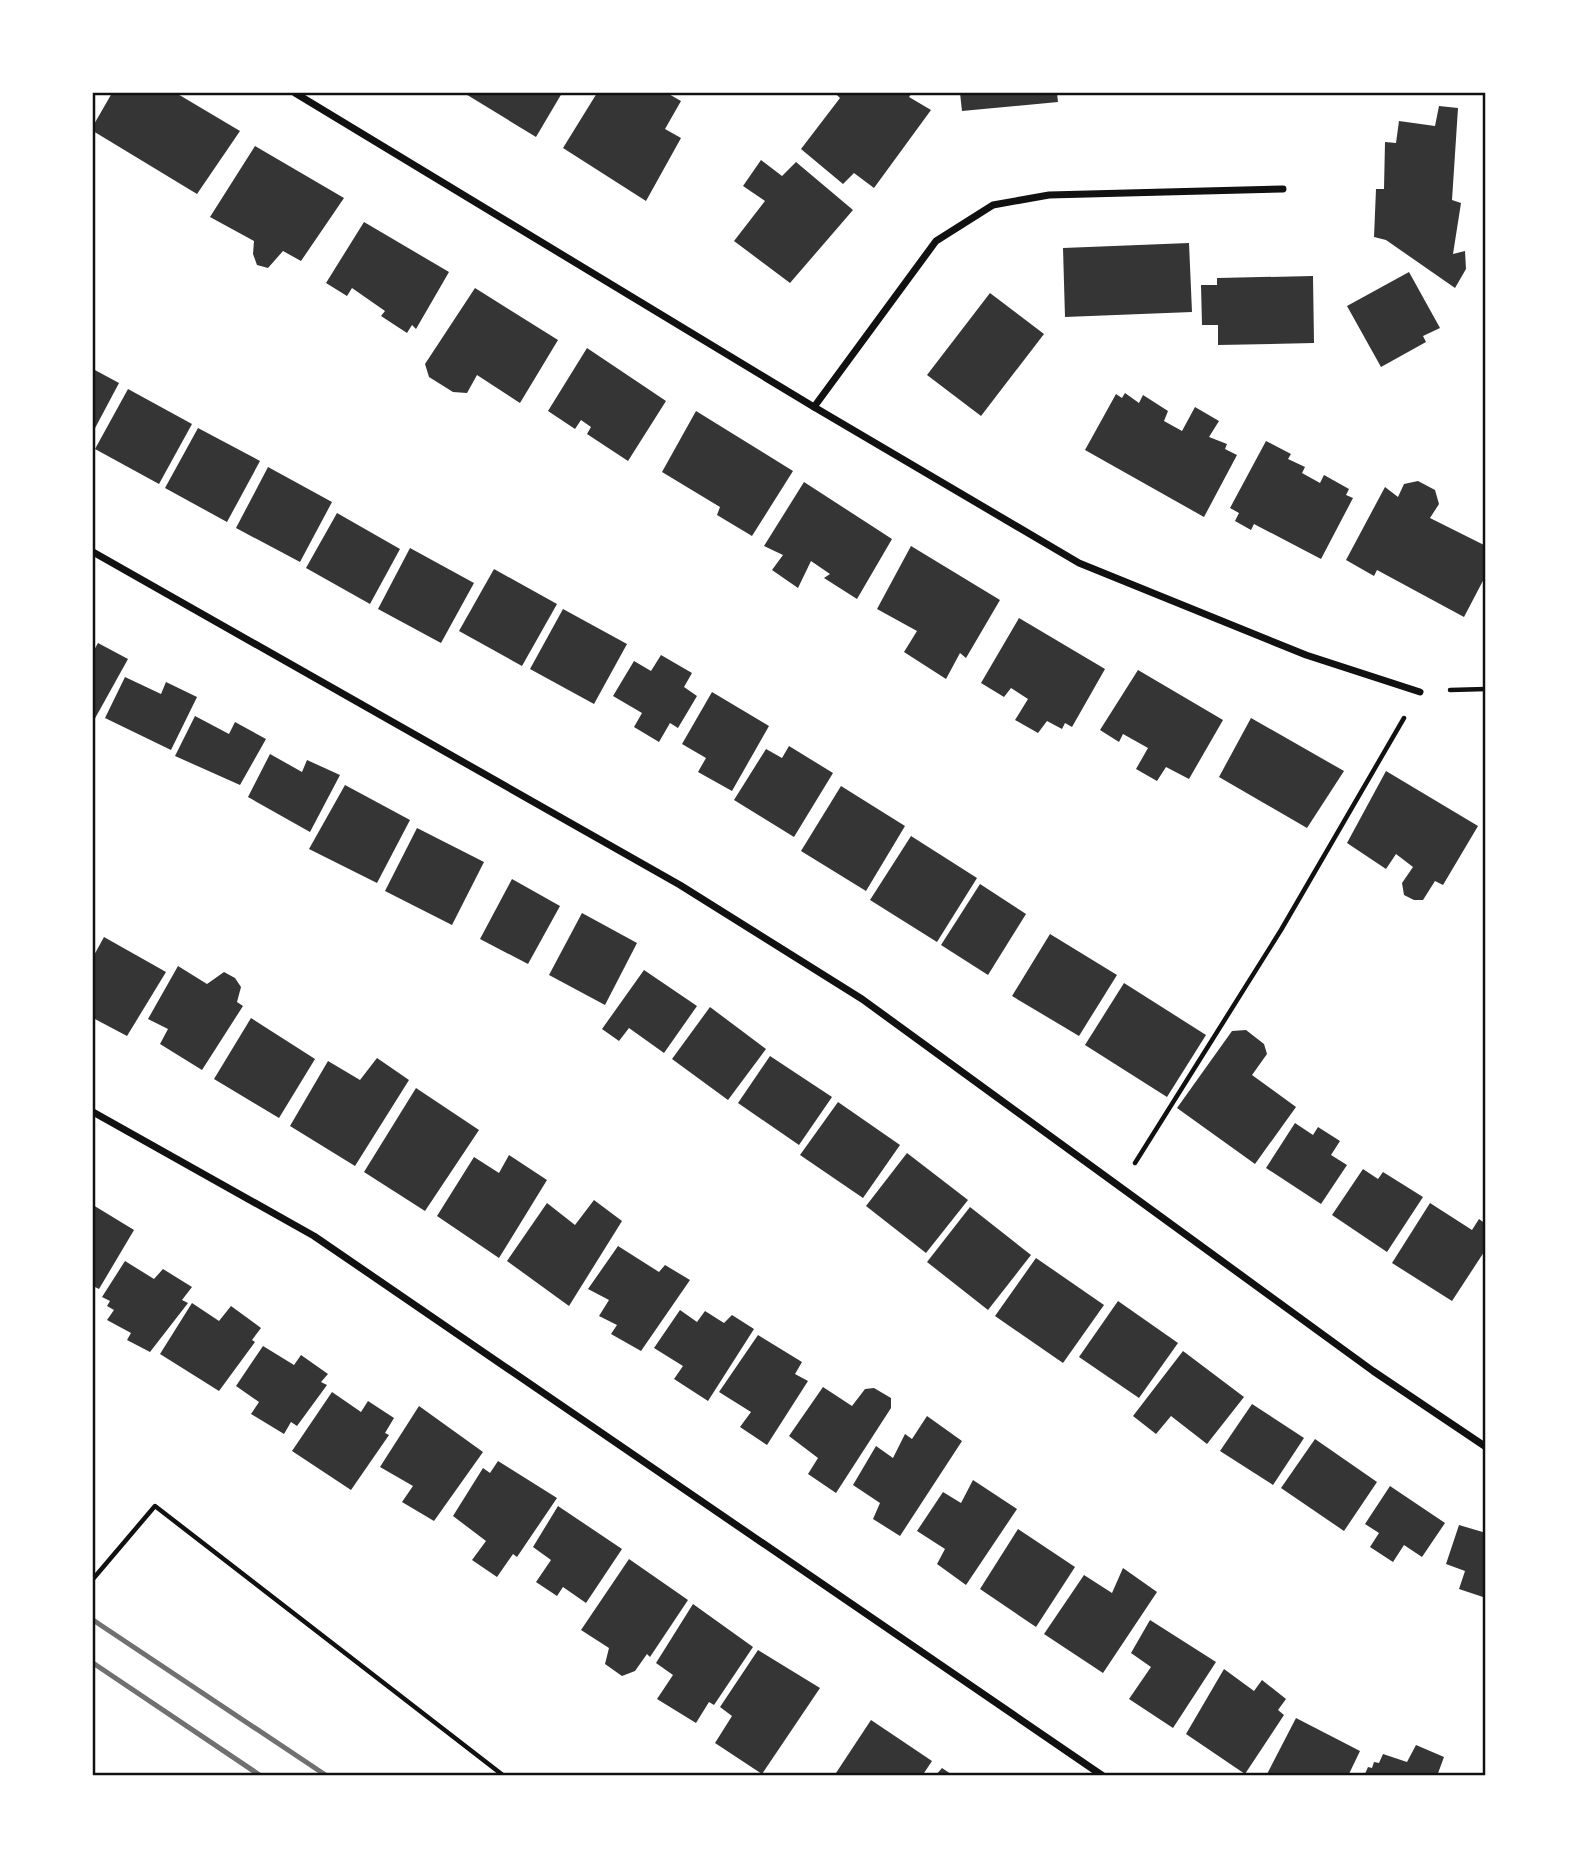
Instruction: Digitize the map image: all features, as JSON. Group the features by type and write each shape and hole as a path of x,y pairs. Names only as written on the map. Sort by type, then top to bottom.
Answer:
{"street":[{"path":"295,93 814,407 1079,563 1306,655 1420,692"},
{"path":"814,407 936,242 993,205 1049,195 1283,190"},
{"path":"93,552 680,885 862,999 1427,1410 1486,1447"},
{"path":"93,1112 314,1236 1103,1776"}],"path":[{"path":"1119,1187 1281,930 1420,692"},
{"path":"93,1579 155,1506 504,1776"}],"building":[{"path":"112,93 176,93 240,131 197,194 93,131 93,126"},
{"path":"464,93 562,93 536,137"},
{"path":"597,93 667,93 681,101 665,129 681,138 646,201 563,148"},
{"path":"835,93 912,93 909,97 931,110 874,188 854,173 843,184 801,149 840,98"},
{"path":"960,93 1057,93 1058,102 962,111"},
{"path":"1439,106 1458,108 1452,200 1461,203 1453,254 1465,251 1466,269 1455,288 1386,240 1374,237 1376,189 1384,189 1385,142 1396,143 1399,121 1435,126"},
{"path":"255,146 344,198 301,261 283,251 268,268 257,265 253,254 254,241 210,217"},
{"path":"761,160 782,176 796,162 853,210 790,283 734,241 765,201 743,186"},
{"path":"364,222 449,272 416,329 412,325 407,333 381,316 385,311 352,288 347,296 326,283"},
{"path":"1189,243 1192,312 1065,317 1063,248"},
{"path":"1409,272 1440,328 1423,336 1426,342 1381,367 1347,306"},
{"path":"1313,276 1314,343 1218,345 1218,325 1202,325 1201,285 1217,285 1217,278"},
{"path":"475,288 558,340 520,403 477,375 467,393 453,392 429,377 425,364"},
{"path":"990,293 1044,334 981,416 927,375"},
{"path":"587,348 666,401 628,461 587,434 591,427 581,420 575,429 548,411"},
{"path":"93,369 119,383 93,432"},
{"path":"128,389 192,424 159,484 95,449"},
{"path":"1125,393 1139,403 1143,395 1168,411 1164,421 1182,431 1195,407 1219,421 1209,437 1227,444 1225,449 1237,455 1204,517 1085,450 1116,394 1122,398"},
{"path":"696,411 793,471 752,536 717,515 720,507 662,472"},
{"path":"198,428 260,461 227,522 165,488"},
{"path":"1266,441 1291,454 1288,459 1305,467 1302,473 1320,483 1324,475 1349,489 1346,495 1353,498 1321,559 1254,524 1251,530 1235,521 1239,513 1230,508"},
{"path":"268,467 332,502 300,562 236,528"},
{"path":"1418,481 1435,490 1439,504 1430,518 1486,546 1486,575 1464,617 1377,570 1374,576 1346,560 1385,487 1398,497 1404,484"},
{"path":"804,482 892,539 857,599 824,578 830,574 811,561 798,588 772,570 783,555 764,546"},
{"path":"337,513 400,549 370,604 306,568"},
{"path":"911,546 1000,600 966,658 960,653 946,679 904,652 917,631 877,609"},
{"path":"410,548 474,583 441,643 378,609"},
{"path":"494,569 557,604 522,666 459,631"},
{"path":"563,609 627,644 594,704 530,669"},
{"path":"1019,618 1105,669 1072,727 1065,723 1062,729 1047,721 1038,733 1015,720 1028,699 1011,688 1004,697 981,683"},
{"path":"98,643 128,659 93,722 93,652"},
{"path":"661,655 692,673 684,687 697,696 678,728 670,723 659,742 634,727 642,713 613,696 634,661 651,671"},
{"path":"1138,670 1223,720 1189,779 1166,767 1157,781 1136,769 1148,748 1123,734 1119,742 1100,730"},
{"path":"125,677 161,694 166,682 197,697 171,750 105,718"},
{"path":"712,692 769,726 732,791 698,772 706,758 682,744"},
{"path":"195,716 229,734 235,722 266,739 240,785 175,756"},
{"path":"1251,718 1344,771 1307,828 1219,777"},
{"path":"789,746 833,773 794,837 734,800 766,749 782,758"},
{"path":"270,754 302,772 307,760 340,775 310,832 248,797"},
{"path":"1386,771 1478,826 1443,885 1435,881 1423,900 1414,900 1404,895 1402,883 1413,867 1396,854 1386,869 1347,843"},
{"path":"345,785 410,820 377,883 309,849"},
{"path":"841,786 905,826 866,891 801,851"},
{"path":"417,828 484,862 452,925 385,891"},
{"path":"911,836 977,878 937,942 870,900"},
{"path":"512,879 560,906 528,964 480,939"},
{"path":"980,884 1026,914 988,975 941,945"},
{"path":"582,913 637,943 605,1005 549,975"},
{"path":"1050,934 1117,975 1079,1036 1012,996"},
{"path":"104,937 166,972 127,1036 93,1018 93,957"},
{"path":"178,966 207,984 224,972 235,978 241,987 237,1002 243,1006 202,1070 160,1044 168,1029 148,1019"},
{"path":"644,970 697,1006 664,1053 629,1028 619,1041 602,1029"},
{"path":"1124,983 1206,1035 1167,1097 1085,1045"},
{"path":"710,1007 766,1049 728,1100 672,1059"},
{"path":"251,1018 315,1059 279,1118 214,1079"},
{"path":"1246,1030 1264,1044 1267,1054 1252,1075 1296,1107 1255,1164 1177,1108 1232,1031"},
{"path":"770,1056 832,1097 799,1145 738,1103"},
{"path":"377,1058 409,1080 355,1166 290,1126 328,1061 360,1080"},
{"path":"416,1088 479,1130 425,1211 364,1172"},
{"path":"838,1102 900,1145 863,1198 800,1155"},
{"path":"1295,1123 1313,1135 1318,1127 1340,1141 1331,1155 1347,1165 1321,1204 1266,1168"},
{"path":"907,1153 968,1200 926,1253 866,1206"},
{"path":"509,1155 547,1180 499,1258 437,1216 474,1157 499,1173"},
{"path":"1363,1169 1378,1179 1383,1172 1423,1197 1387,1252 1332,1215"},
{"path":"594,1200 622,1221 569,1306 507,1261 547,1203 575,1225"},
{"path":"1430,1203 1472,1230 1479,1219 1486,1224 1486,1249 1452,1301 1392,1263"},
{"path":"93,1205 134,1230 99,1289 93,1286"},
{"path":"970,1207 1031,1255 988,1310 927,1262"},
{"path":"618,1246 659,1272 665,1265 690,1280 641,1351 611,1334 617,1325 599,1316 609,1300 588,1289"},
{"path":"1036,1258 1104,1305 1063,1363 995,1316"},
{"path":"125,1261 154,1279 163,1269 192,1287 182,1300 188,1303 150,1352 127,1340 131,1333 107,1320 114,1310 107,1306 110,1301 102,1297"},
{"path":"1118,1301 1178,1343 1139,1398 1079,1357"},
{"path":"192,1303 219,1321 231,1306 261,1328 252,1340 255,1342 219,1391 160,1354"},
{"path":"680,1310 697,1322 705,1311 724,1323 732,1315 754,1329 708,1401 674,1379 683,1366 654,1348"},
{"path":"758,1335 802,1362 795,1374 808,1381 767,1445 740,1427 751,1412 719,1392"},
{"path":"263,1346 294,1365 301,1355 328,1374 321,1382 327,1385 297,1426 291,1422 284,1434 251,1414 259,1402 236,1386"},
{"path":"1183,1351 1244,1397 1207,1444 1171,1416 1156,1434 1133,1416"},
{"path":"823,1387 852,1406 865,1389 874,1388 891,1398 891,1408 836,1493 808,1474 818,1458 789,1436"},
{"path":"332,1392 361,1412 368,1401 394,1418 385,1433 389,1435 351,1490 292,1451"},
{"path":"1252,1404 1304,1438 1273,1485 1220,1451"},
{"path":"419,1406 483,1452 434,1521 402,1502 413,1486 380,1467"},
{"path":"927,1416 962,1441 900,1536 873,1519 880,1503 853,1485 876,1446 893,1458 905,1434 912,1439"},
{"path":"1315,1439 1377,1482 1344,1531 1281,1488"},
{"path":"498,1461 557,1498 517,1557 513,1554 497,1577 472,1560 486,1541 453,1516 483,1468 490,1473"},
{"path":"973,1480 1017,1509 966,1585 937,1564 945,1549 917,1531 943,1492 961,1503"},
{"path":"1390,1486 1445,1523 1422,1557 1404,1545 1393,1562 1370,1547 1379,1533 1365,1524"},
{"path":"558,1506 622,1549 586,1603 563,1587 557,1596 536,1582 551,1560 533,1547"},
{"path":"1459,1525 1486,1533 1486,1598 1459,1589 1465,1571 1446,1564"},
{"path":"1018,1529 1075,1567 1036,1627 980,1589"},
{"path":"629,1559 688,1600 650,1657 647,1654 635,1671 622,1676 605,1664 609,1648 581,1630"},
{"path":"1123,1568 1157,1592 1103,1673 1044,1634 1084,1575 1112,1593"},
{"path":"693,1604 753,1647 714,1705 709,1702 696,1723 657,1699 673,1675 656,1663"},
{"path":"1150,1620 1216,1662 1173,1728 1129,1699 1151,1667 1131,1653"},
{"path":"758,1650 820,1688 762,1774 715,1743 732,1716 720,1707"},
{"path":"1224,1669 1254,1691 1262,1680 1286,1699 1278,1710 1284,1715 1245,1774 1186,1734"},
{"path":"1296,1718 1360,1751 1348,1776 1266,1776"},
{"path":"871,1720 932,1761 922,1776 834,1776"},
{"path":"1416,1745 1444,1757 1437,1776 1364,1776 1368,1767 1372,1768 1374,1762 1379,1763 1383,1754 1407,1762"},
{"path":"942,1768 954,1776 935,1776"}],"railway":[{"path":"93,1620 327,1776"},
{"path":"93,1663 261,1776"}]}
